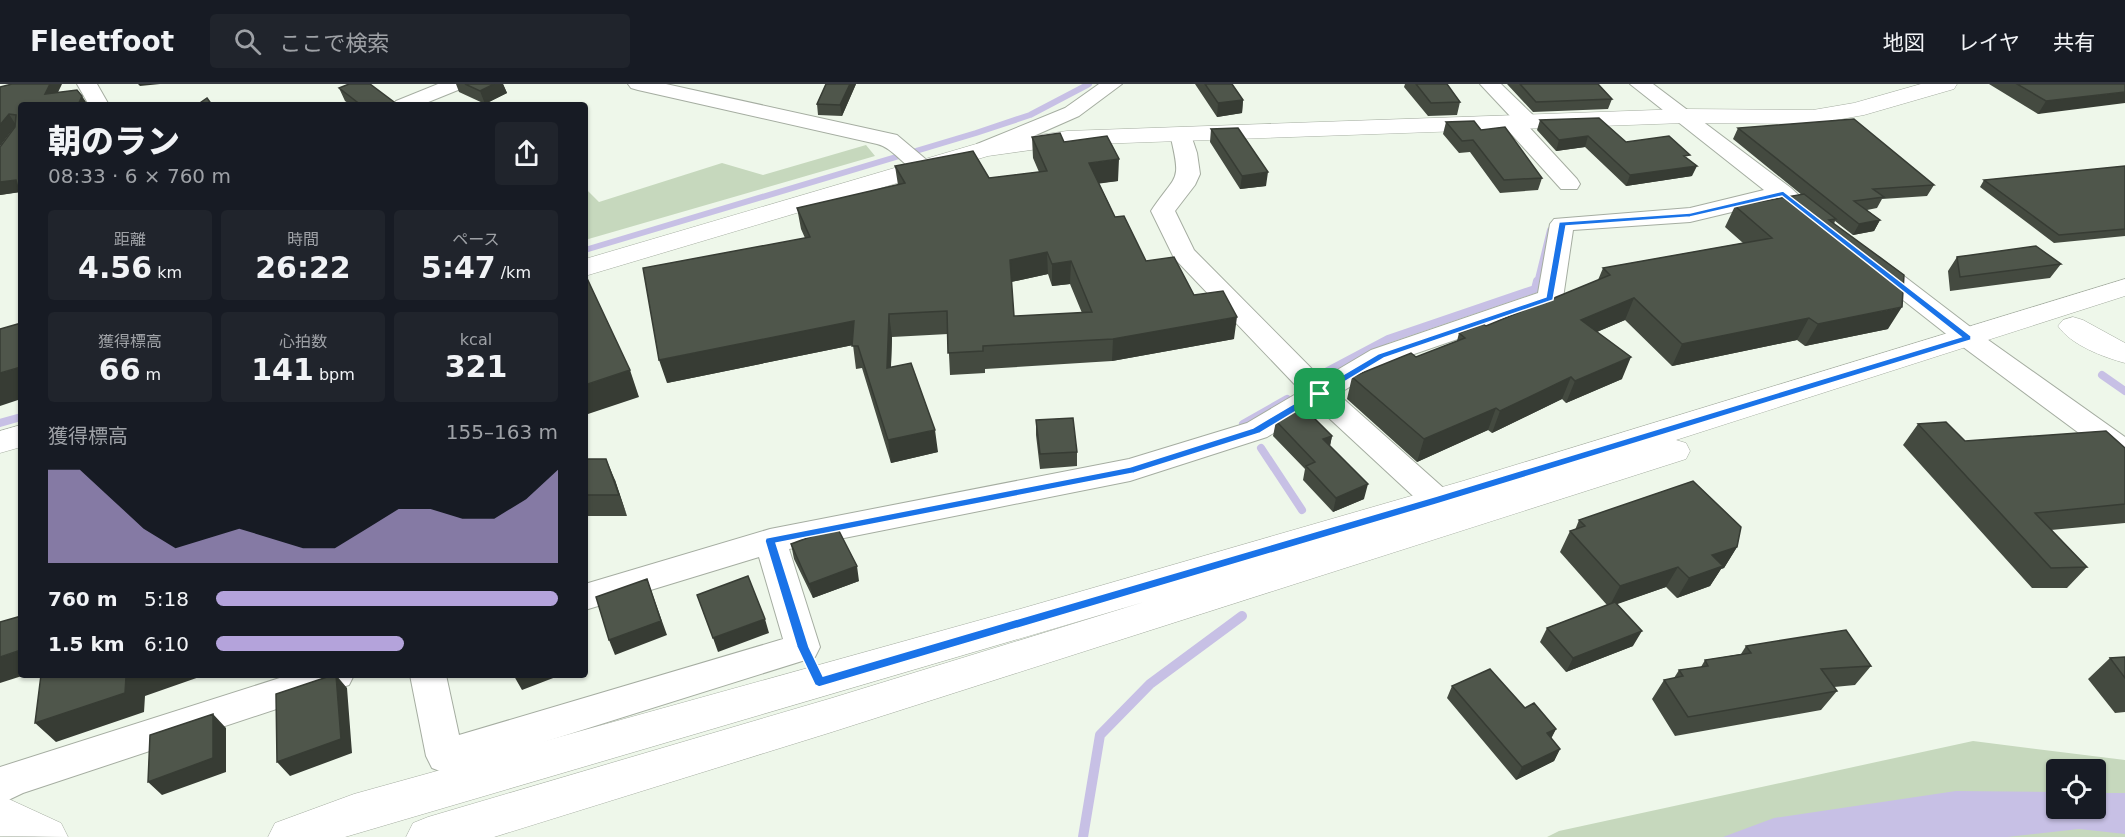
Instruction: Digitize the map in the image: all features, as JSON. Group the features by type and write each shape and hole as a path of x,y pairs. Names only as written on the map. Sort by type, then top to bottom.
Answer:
{"main road":[{"path":"588,267 912,158 1067,138 1684,116 1813,117 1856,110 1946,84"},
{"path":"428,837 832,715 1979,345 2125,286"},
{"path":"290,837 354,814 819,682 1437,500 1979,345 2073,326 2125,309"},
{"path":"2073,326 2110,348 2125,353"},
{"path":"0,442 18,436"},
{"path":"0,815 46,837"}],"street":[{"path":"87,84 97,102"},
{"path":"411,102 456,84"},
{"path":"638,84 668,87 889,140 912,158"},
{"path":"985,149 1072,112 1112,84"},
{"path":"1490,84 1569,184"},
{"path":"1640,84 1815,219"},
{"path":"1181,134 1188,174 1186,184 1173,196 1163,211 1170,230 1183,253 1320,394 1437,500"},
{"path":"588,596 770,541 1131,470 1257,430 1381,356 1550,298 1561,231 1690,215 1783,193"},
{"path":"1850,247 2125,452"},
{"path":"770,541 803,647 819,682"},
{"path":"429,678 445,756 803,647"},
{"path":"0,787 12,780 327,678"}],"green space":[{"path":"866,145 875,156 588,239 588,191 599,202 722,163 763,175"},
{"path":"1973,741 2125,760 2125,837 1547,837 1559,831"}],"shaded area":[{"path":"1956,791 2046,792 2046,819 2106,819 2106,793 2125,793 2125,834 2079,829 2007,837 1723,837 1774,818"}],"building":[{"path":"12,84 50,84 45,94 77,90 82,96 79,102 18,102 18,188 16,180 0,182 0,147 15,127 16,115 9,114 0,125 0,87"},
{"path":"349,84 370,84 394,102 357,102 339,88"},
{"path":"465,84 494,84 480,91"},
{"path":"826,84 850,84 840,105 817,104"},
{"path":"1205,84 1232,84 1243,100 1218,103"},
{"path":"1416,84 1447,84 1460,102 1431,103"},
{"path":"1520,84 1598,84 1612,99 1536,102"},
{"path":"2017,84 2125,84 2125,92 2046,101"},
{"path":"1599,118 1626,142 1669,136 1690,155 1684,156 1697,166 1630,175 1588,136 1559,140 1540,120"},
{"path":"1854,119 1934,185 1873,189 1884,197 1854,201 1880,220 1859,224 1738,128"},
{"path":"1474,121 1481,130 1505,127 1542,178 1504,180 1473,140 1462,141 1446,122"},
{"path":"1238,128 1268,172 1242,176 1211,129"},
{"path":"1060,133 1064,142 1107,136 1119,159 1089,163 1115,217 1124,216 1146,261 1174,257 1194,295 1223,291 1237,317 1113,339 983,346 983,351 948,353 947,311 889,314 887,368 911,363 935,430 888,440 858,346 852,346 854,321 659,360 643,268 810,237 797,208 905,183 895,166 973,151 989,178 1047,171 1032,137","holes":["1047,252 1052,264 1071,261 1092,312 1014,316 1010,260"]},
{"path":"2125,166 2125,229 2059,235 1984,180"},
{"path":"1804,194 1836,219 1829,220 1904,275 1902,307 1818,324 1809,318 1682,344 1634,298 1581,320 1631,357 1575,381 1571,377 1500,411 1496,408 1424,439 1352,377 1411,353 1416,357 1465,338 1459,333 1483,324 1486,326 1610,275 1603,268 1772,238 1735,206"},
{"path":"2036,246 2061,264 1960,277 1957,257"},
{"path":"588,280 630,370 588,384"},
{"path":"18,324 18,368 0,373 0,329"},
{"path":"1303,407 1332,436 1323,439 1368,484 1336,498 1306,466 1315,462 1276,421"},
{"path":"1073,418 1077,452 1040,454 1036,420"},
{"path":"1946,422 1965,441 2106,431 2125,448 2125,504 2035,513 2087,567 2051,568 1918,424"},
{"path":"588,459 606,459 619,495 588,495"},
{"path":"1693,481 1741,527 1737,547 1712,555 1723,566 1689,578 1678,567 1620,586 1570,531 1585,526 1579,520"},
{"path":"837,527 857,566 809,584 791,544"},
{"path":"748,576 765,619 713,638 697,595"},
{"path":"647,579 661,621 609,640 596,597"},
{"path":"1615,602 1642,631 1573,658 1547,628"},
{"path":"18,617 18,651 0,657 0,622"},
{"path":"1846,630 1871,666 1821,669 1837,691 1688,717 1664,680 1683,676 1679,670 1708,666 1705,660 1751,653 1746,646"},
{"path":"2125,657 2125,678 2110,658"},
{"path":"1490,669 1525,708 1534,703 1556,729 1547,733 1560,749 1522,767 1452,686"},
{"path":"41,678 126,678 125,693 35,723"},
{"path":"324,678 336,678 341,739 277,762 276,694"},
{"path":"213,714 213,758 148,782 150,735"}],"waterway":[{"path":"588,249 976,133 1030,115 1089,84"},
{"path":"1537,283 1550,230"},
{"path":"1322,374 1388,339 1535,289 1537,281"},
{"path":"2102,375 2125,391"},
{"path":"1243,424 1287,399"},
{"path":"0,423 18,418"},
{"path":"1261,448 1302,510"},
{"path":"1083,837 1100,735 1150,684 1242,616"}],"route":[{"path":"1783,193 1822,226 1968,338 1437,500 819,682 803,647 770,541 1131,470 1257,430 1320,394 1381,356 1550,298 1562,224 1690,215 1783,193"}]}
